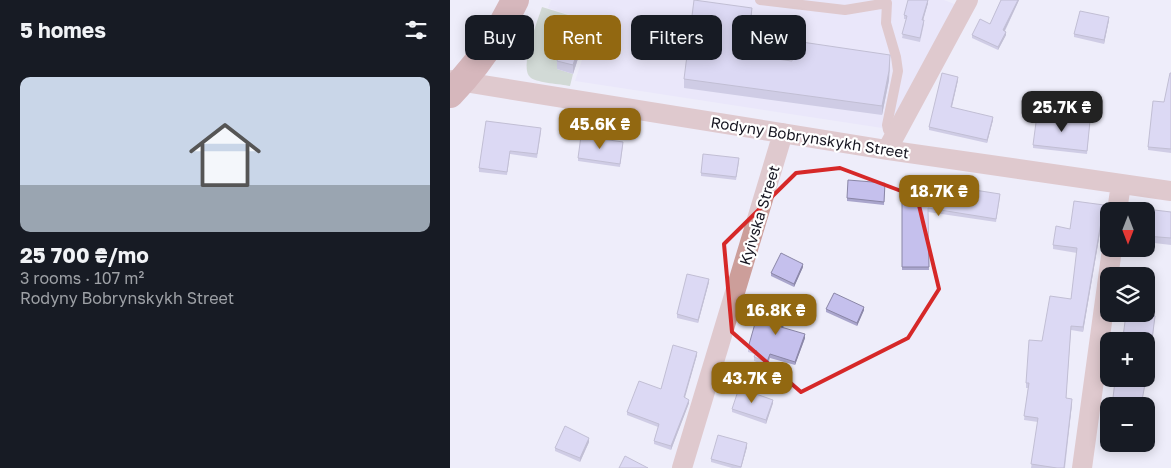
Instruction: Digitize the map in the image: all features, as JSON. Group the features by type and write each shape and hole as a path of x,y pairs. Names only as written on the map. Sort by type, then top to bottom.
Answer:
{"main road":[{"path":"454,85 505,22 515,0"}],"street":[{"path":"892,142 968,0"},
{"name":"Rodyny Bobrynskykh Street","path":"454,85 783,134 892,142 1121,184 1171,191"},
{"name":"Kyivska Street","path":"682,468 783,134"},
{"path":"1118,202 1121,184"},
{"path":"1082,468 1111,258"}],"lane":[{"path":"760,0 845,10 887,3 886,23 898,71 887,126 892,142"}],"highlighted area":[{"path":"840,168 917,197 939,289 908,338 801,392 732,332 724,244 796,173"}],"shaded area":[{"path":"551,0 944,0 957,5 892,127 883,125 882,128 575,81 582,60 621,60 621,15 569,15 548,8"}],"green space":[{"path":"542,7 568,15 544,15 544,60 565,60 557,69 573,74 570,86 531,78 527,65 528,60 534,60 534,30"}],"building":[{"path":"694,0 752,8 751,15 732,15 732,60 806,60 806,43 890,55 882,106 684,79 686,60 722,60 722,15 692,15"},
{"path":"908,0 928,0 922,20 924,20 920,38 902,34 907,16 904,15"},
{"path":"1001,0 1018,0 1003,30 1006,32 998,47 972,35 980,19 990,24"},
{"path":"1080,11 1109,17 1104,40 1074,34"},
{"path":"557,60 575,60 573,65"},
{"path":"942,73 958,77 951,107 993,117 987,140 929,127"},
{"path":"1170,73 1171,149 1148,147 1153,101 1164,102"},
{"path":"1037,115 1090,121 1087,151 1033,145"},
{"path":"486,121 541,128 537,154 510,151 507,172 479,168"},
{"path":"581,136 623,142 620,164 578,158"},
{"path":"703,154 739,158 736,177 701,173"},
{"path":"848,180 885,183 884,202 847,198"},
{"path":"930,183 1000,194 996,219 928,208 929,267 902,267 902,194 928,198"},
{"path":"1074,201 1100,204 1100,228 1083,327 1071,326 1066,398 1072,399 1064,468 1057,468 1031,464 1038,418 1024,416 1029,383 1026,383 1029,340 1042,341 1050,296 1071,299 1077,248 1053,245 1056,226 1070,229"},
{"path":"1155,210 1171,212 1171,238 1155,237"},
{"path":"781,253 803,264 794,284 771,273"},
{"path":"687,274 709,279 698,320 677,314"},
{"path":"834,293 864,307 857,323 826,309"},
{"path":"776,299 791,305 781,327 805,334 795,362 770,354 767,362 754,357 757,351 748,348 756,320 767,323"},
{"path":"1125,322 1154,322 1153,332 1124,332"},
{"path":"673,345 697,352 684,397 689,400 671,446 654,441 659,424 627,412 639,381 661,389"},
{"path":"1114,387 1144,387 1143,397 1113,397"},
{"path":"739,388 773,400 766,420 732,409"},
{"path":"565,426 589,438 580,458 555,448"},
{"path":"718,435 747,443 741,467 711,459"},
{"path":"625,456 648,468 619,468"}]}
